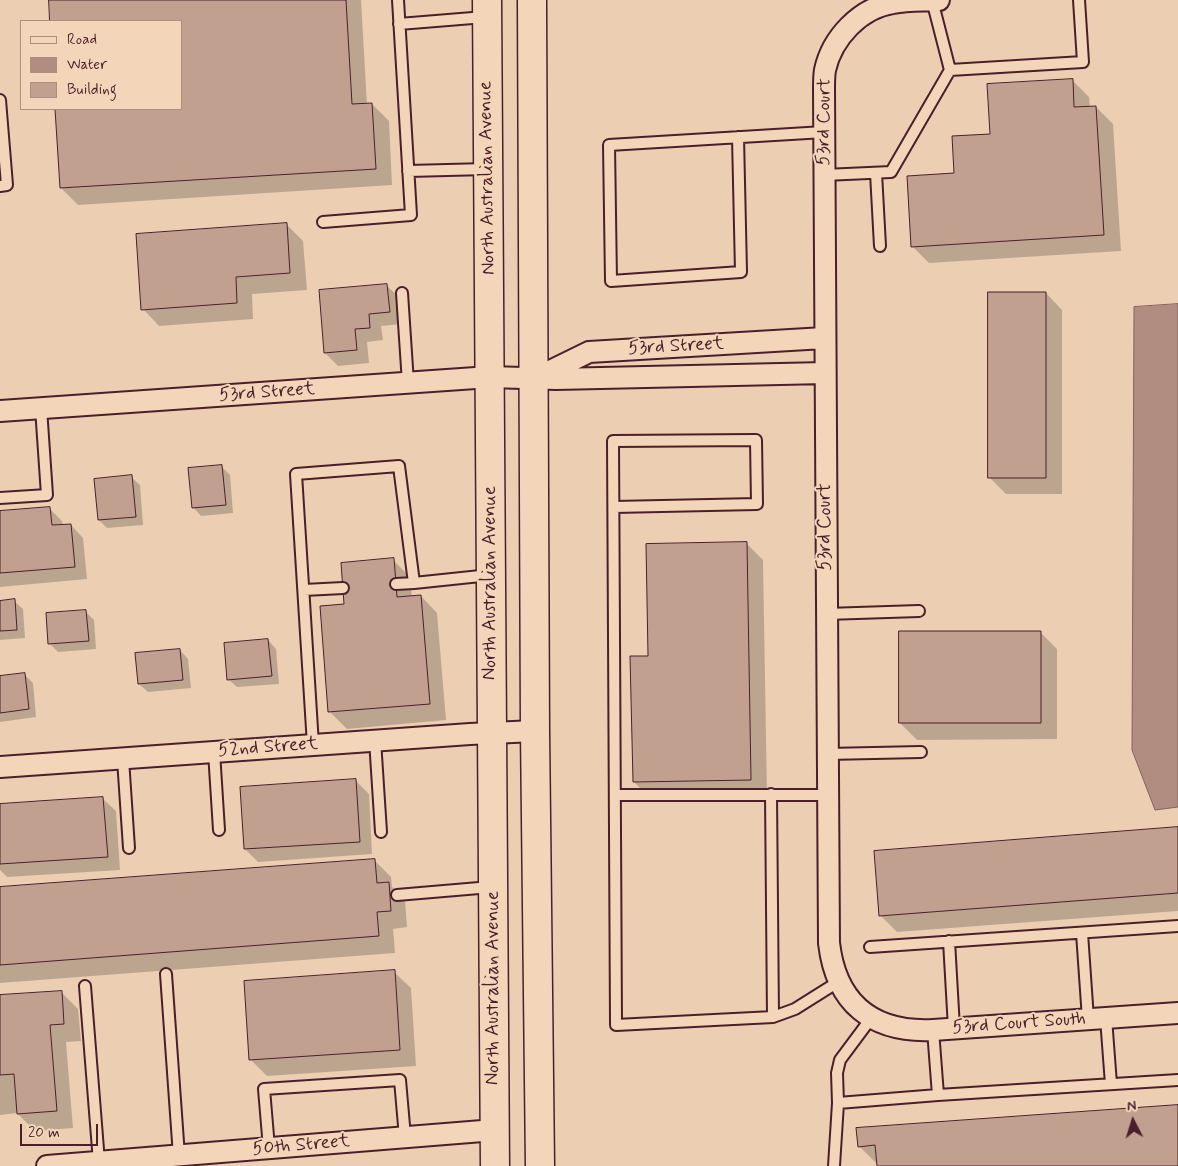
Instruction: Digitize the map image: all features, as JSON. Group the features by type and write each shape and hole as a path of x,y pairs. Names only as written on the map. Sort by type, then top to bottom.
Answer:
{"main road":[{"path":"532,0 535,731 542,1164"},
{"name":"North Australian Avenue","path":"487,8 495,1166"}],"street":[{"name":"53rd Court","path":"868,1015 849,999 838,982 831,963 829,943 824,338 825,70 832,51 843,34 857,19 874,9 893,2 939,0"},
{"name":"53rd Street","path":"534,379 590,352 824,338"},
{"name":"53rd Street","path":"0,411 490,377 534,379 825,373"},
{"name":"52nd Street","path":"0,767 492,732 535,731"},
{"name":"53rd Court South","path":"868,1015 881,1023 900,1029 933,1030 1178,1013"},
{"name":"50th Street","path":"48,1166 494,1130"}],"lane":[{"path":"323,222 411,215 398,0"},
{"path":"824,175 891,172 950,70 932,0"},
{"path":"950,70 1083,62 1079,0"},
{"path":"399,24 487,8"},
{"path":"0,100 7,185 0,186"},
{"path":"738,137 741,272 611,280 609,145 738,137 824,132"},
{"path":"408,171 488,169"},
{"path":"876,173 880,246"},
{"path":"402,293 408,383"},
{"path":"0,498 47,495 41,408"},
{"path":"614,507 757,504 756,440 614,441 614,507 616,1025 773,1016 795,1010 838,982"},
{"path":"313,745 296,474 399,466 414,583"},
{"path":"396,584 491,574"},
{"path":"304,590 343,588"},
{"path":"826,614 920,611"},
{"path":"375,740 381,832"},
{"path":"214,752 218,830"},
{"path":"827,754 921,752"},
{"path":"123,759 129,848"},
{"path":"771,794 773,1016"},
{"path":"615,795 828,795"},
{"path":"397,895 493,887"},
{"path":"870,947 1178,926"},
{"path":"1082,933 1111,1084"},
{"path":"949,942 954,1028"},
{"path":"166,974 179,1156"},
{"path":"84,986 100,1162"},
{"path":"834,1166 838,1103 837,1073 840,1060 868,1015"},
{"path":"933,1030 938,1095"},
{"path":"269,1148 264,1089 400,1080 405,1137"},
{"path":"838,1103 1178,1080"}],"water":[{"path":"1178,304 1178,807 1155,810 1132,750 1134,307"}],"building":[{"path":"49,0 346,0 352,104 372,103 376,169 60,188 55,110 182,110 182,20 50,20"},
{"path":"1073,79 1074,107 1096,106 1104,235 911,247 907,176 954,173 952,136 990,134 987,84"},
{"path":"287,223 290,273 236,277 237,303 141,310 136,234"},
{"path":"387,284 390,312 369,314 370,328 355,329 357,350 324,353 319,290"},
{"path":"988,292 1046,292 1046,478 988,478"},
{"path":"222,465 226,505 192,508 188,468"},
{"path":"132,475 136,517 98,520 94,479"},
{"path":"50,507 52,525 71,524 75,567 0,573 0,511"},
{"path":"747,542 751,780 633,782 630,656 648,656 646,544"},
{"path":"394,558 397,597 421,595 430,704 328,712 320,606 344,604 341,563"},
{"path":"15,599 17,630 0,631 0,601"},
{"path":"86,610 89,641 48,644 46,613"},
{"path":"899,631 1041,631 1041,723 899,723"},
{"path":"268,639 272,676 227,680 224,643"},
{"path":"180,649 183,680 138,684 135,653"},
{"path":"25,673 29,709 0,713 0,676"},
{"path":"356,779 360,842 244,849 240,787"},
{"path":"103,797 108,857 0,864 0,804"},
{"path":"1178,827 1178,893 879,916 874,851"},
{"path":"375,859 377,883 389,882 391,911 377,912 379,936 0,965 0,887"},
{"path":"395,970 400,1050 249,1060 244,981"},
{"path":"62,991 64,1024 50,1025 57,1111 17,1114 14,1074 0,1075 0,995"},
{"path":"1178,1105 1178,1166 877,1166 875,1145 858,1147 856,1128"}]}
